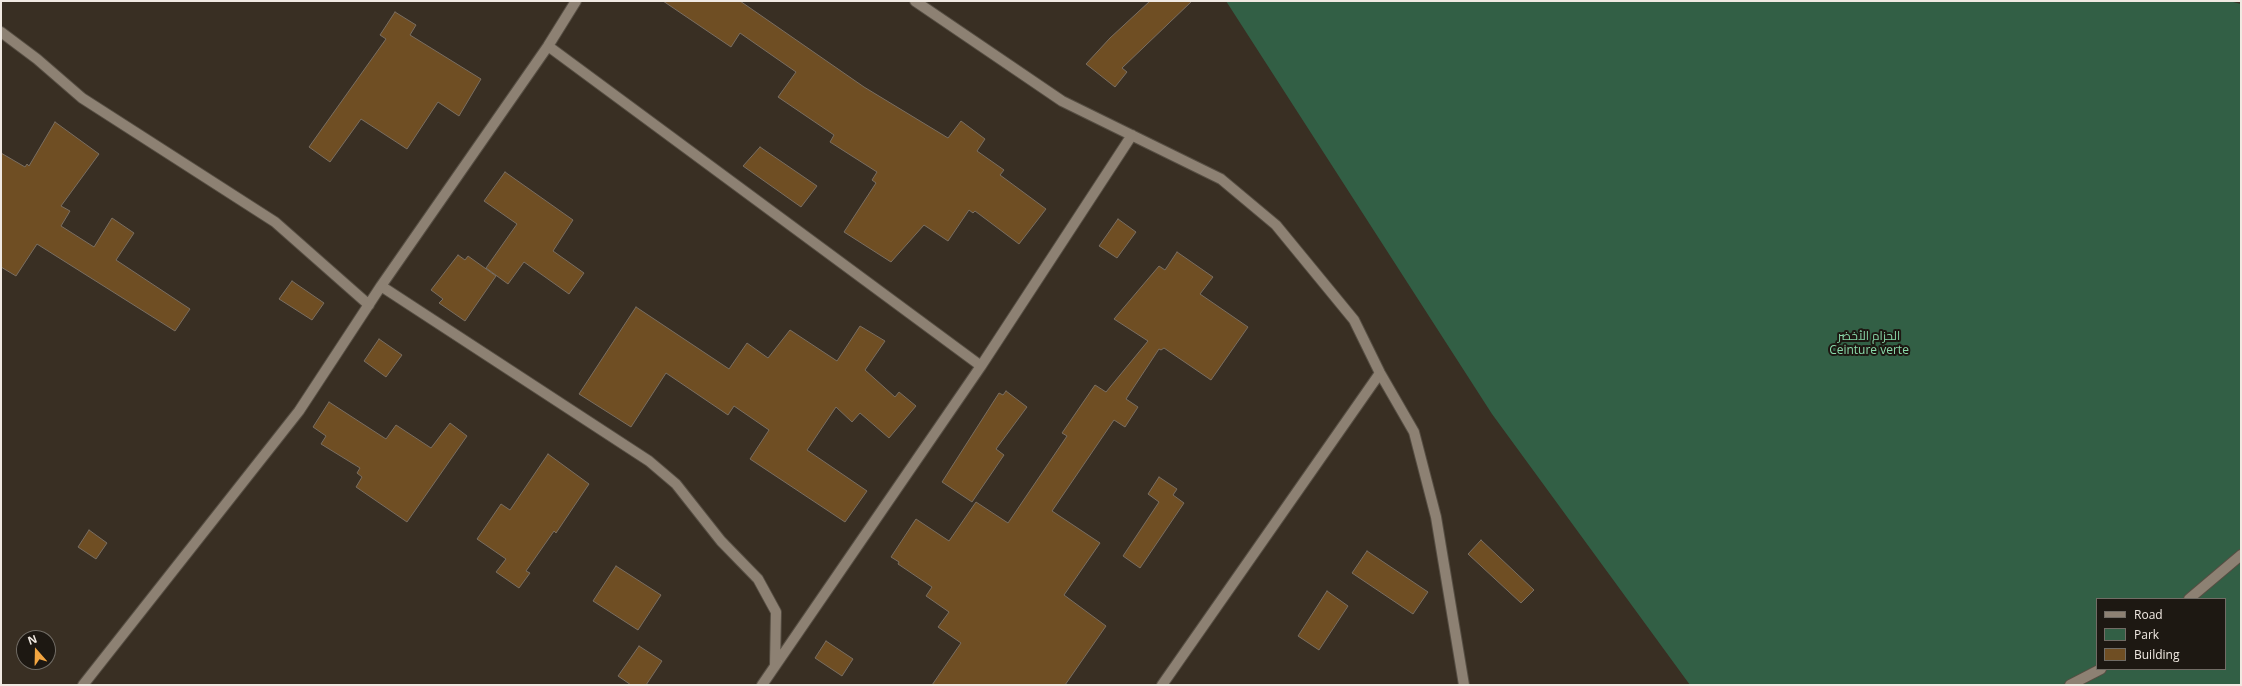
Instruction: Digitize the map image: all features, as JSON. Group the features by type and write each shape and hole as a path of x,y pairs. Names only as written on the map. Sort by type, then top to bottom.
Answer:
{"street":[{"path":"83,685 299,411 368,305 548,46 576,1"},
{"path":"915,1 1062,101 1221,179 1276,225 1354,320 1380,373 1414,432 1436,517 1464,685"},
{"path":"1,32 82,98 275,222 368,305"},
{"path":"548,46 981,366"},
{"path":"762,685 981,366 1132,135"},
{"path":"381,286 649,461 676,484 721,541 758,579 776,612 775,665"},
{"path":"1162,685 1380,373"},
{"path":"2190,598 2241,555"},
{"path":"2070,685 2099,670"}],"green space":[{"name":"الحزام الأخضر Ceinture verte","path":"1226,1 2229,1 2241,4 2241,685 1690,685 1492,414"}],"building":[{"path":"663,1 740,1 864,87 948,138 961,121 985,139 977,151 1004,170 1000,175 1046,209 1019,244 975,211 973,213 969,210 948,241 924,225 891,262 844,232 876,183 872,180 877,172 830,142 834,135 778,97 796,72 740,33 731,47"},
{"path":"1150,1 1192,1 1122,68 1127,72 1115,87 1086,64 1110,38"},
{"path":"395,12 416,25 410,35 481,79 459,116 438,102 407,149 361,119 330,162 309,147 386,39 380,35"},
{"path":"55,122 99,154 61,206 70,211 61,226 94,247 112,218 134,233 116,260 190,309 175,331 37,244 16,276 1,267 1,153 25,167 27,164 29,166"},
{"path":"760,147 817,186 801,207 743,166"},
{"path":"505,172 573,220 553,251 584,273 569,294 524,262 508,284 486,268 517,224 484,201"},
{"path":"1118,219 1136,232 1117,258 1099,246"},
{"path":"1177,252 1213,277 1200,294 1248,327 1211,380 1164,348 1161,350 1159,349 1126,399 1138,407 1125,427 1114,420 1052,511 1100,543 1064,595 1106,626 1065,685 932,685 961,643 938,627 949,612 926,596 932,587 898,564 899,562 891,557 916,519 949,541 976,502 1008,523 1067,436 1062,433 1095,385 1106,392 1148,341 1114,319 1159,266 1165,270"},
{"path":"458,255 465,260 468,256 496,276 465,321 439,303 443,299 431,290"},
{"path":"292,281 324,303 312,320 279,299"},
{"path":"636,307 729,369 747,343 768,358 790,330 837,361 860,326 885,341 865,370 895,397 899,392 916,406 889,438 860,413 852,422 836,407 807,450 867,491 845,522 750,459 769,430 734,406 728,415 666,373 631,427 579,394"},
{"path":"379,339 402,355 386,377 364,361"},
{"path":"1006,391 1027,407 996,449 1004,455 972,502 942,482 999,393 1003,395"},
{"path":"329,402 386,439 396,425 431,448 450,423 467,436 407,522 356,487 362,477 357,473 360,468 321,444 326,436 313,427"},
{"path":"548,454 589,484 556,533 554,531 526,571 530,573 519,588 496,572 506,559 477,539 501,504 510,510"},
{"path":"1159,477 1177,489 1173,495 1184,503 1140,568 1123,556 1159,502 1148,494"},
{"path":"89,530 107,543 96,559 78,547"},
{"path":"1481,540 1534,590 1521,603 1468,554"},
{"path":"1367,551 1428,592 1413,614 1352,573"},
{"path":"616,566 661,595 638,630 593,601"},
{"path":"1327,591 1348,606 1319,650 1298,636"},
{"path":"826,641 853,659 842,676 815,658"},
{"path":"639,646 662,661 646,685 631,685 618,676"}]}
